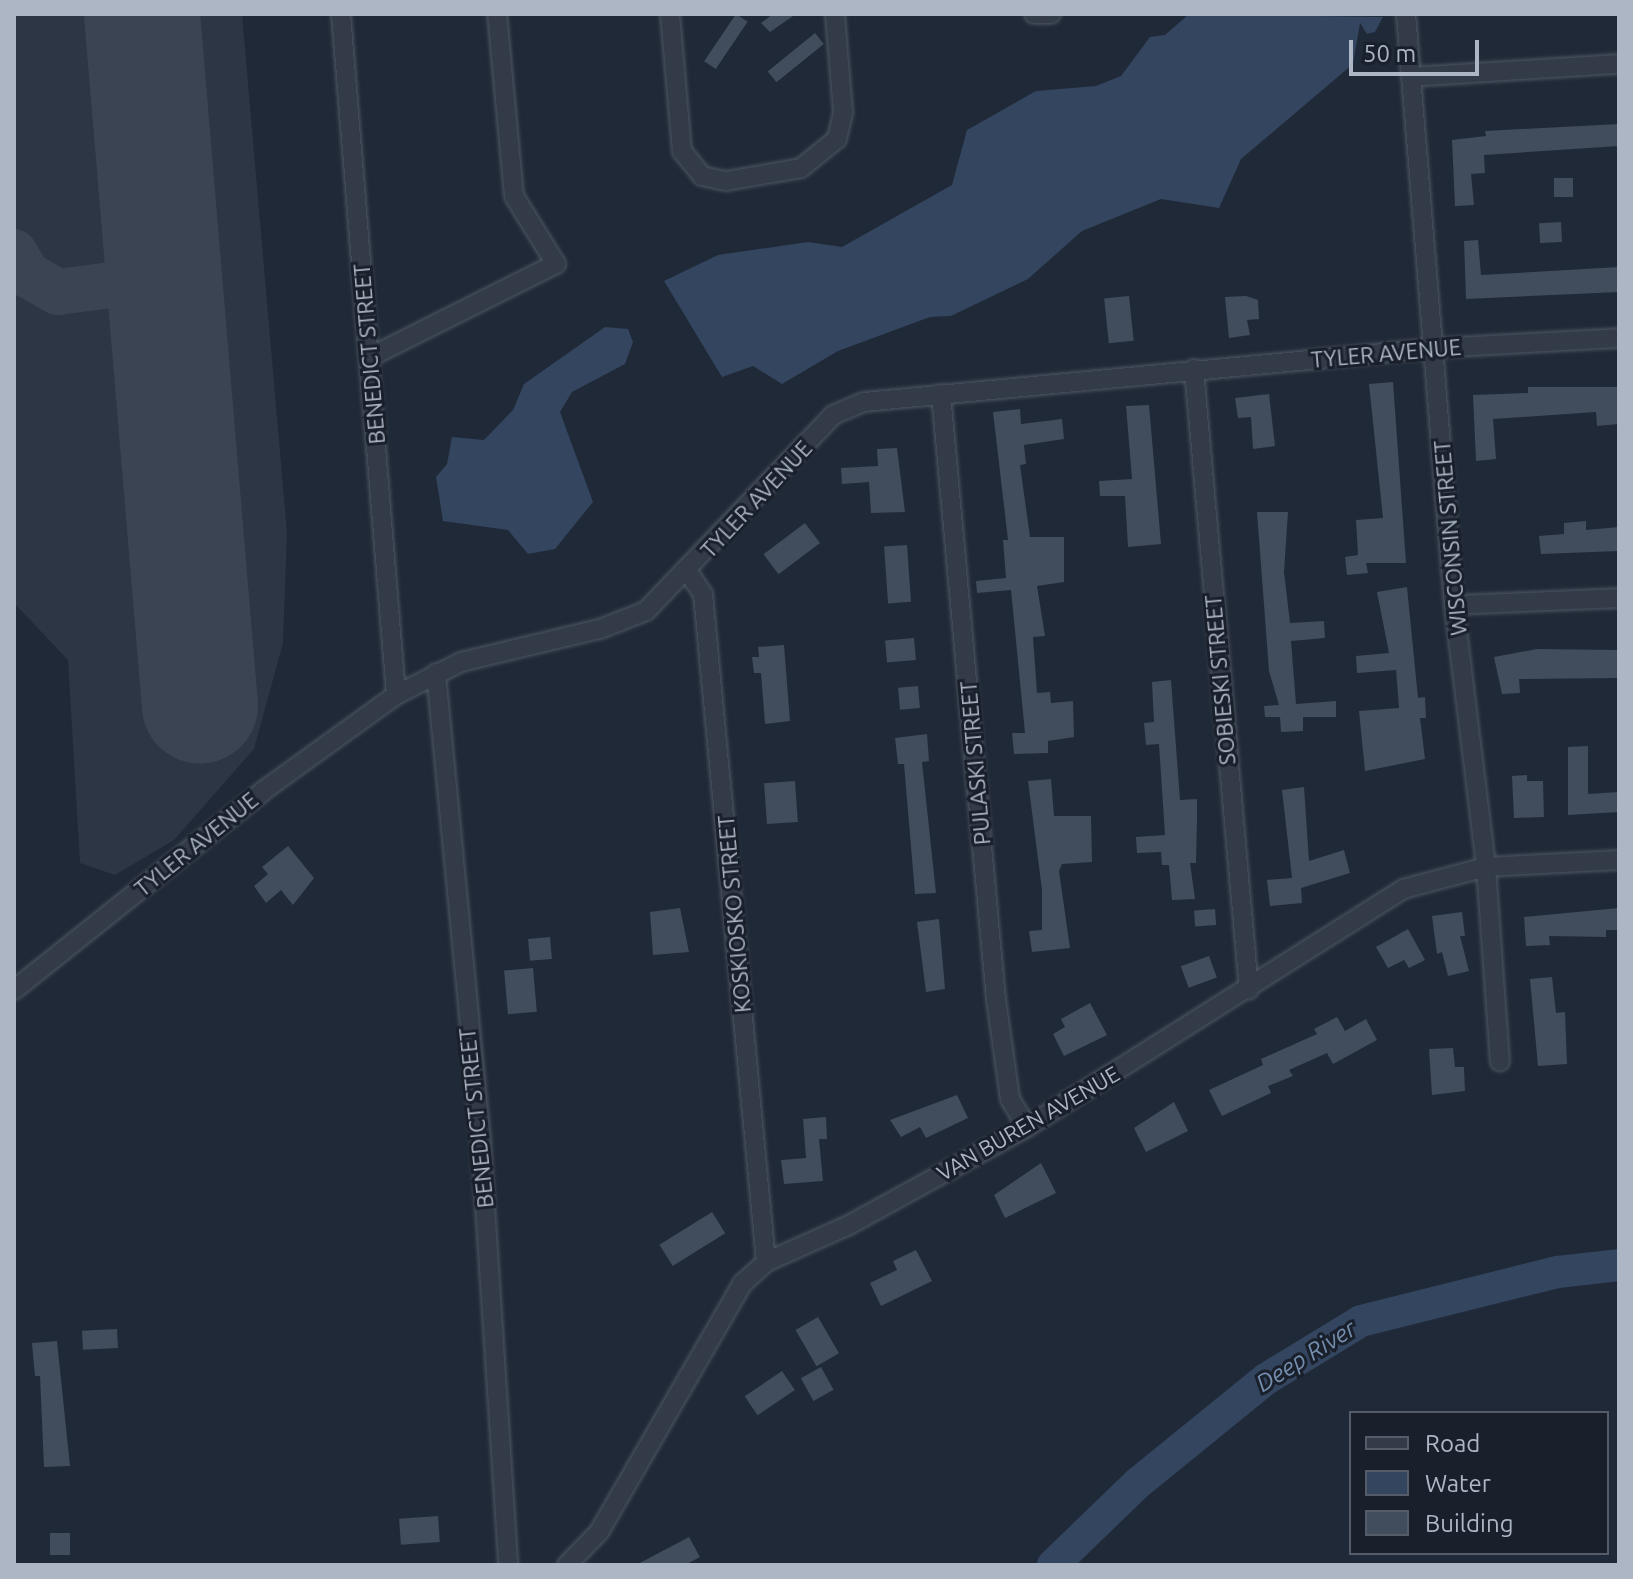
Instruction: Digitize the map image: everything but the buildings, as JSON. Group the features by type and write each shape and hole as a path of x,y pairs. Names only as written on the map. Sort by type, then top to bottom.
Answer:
{"street":[{"name":"BENEDICT STREET","path":"341,14 396,695"},
{"path":"370,357 556,264 514,196 497,14"},
{"path":"670,14 688,163 702,176 726,181 801,168 837,139 843,112 835,14"},
{"path":"1034,14 1051,14"},
{"name":"WISCONSIN STREET","path":"1406,14 1436,348 1454,605 1486,867 1500,1061"},
{"path":"1411,77 1619,64"},
{"name":"TYLER AVENUE","path":"14,990 263,791 396,695 436,673 646,611 688,572 833,415 864,402 1436,348 1619,338"},
{"name":"SOBIESKI STREET","path":"1194,369 1249,990"},
{"name":"PULASKI STREET","path":"941,394 996,999 1010,1099 1027,1127"},
{"name":"KOSKIOSKO STREET","path":"688,572 703,594 766,1262"},
{"path":"1454,605 1619,598"},
{"name":"BENEDICT STREET","path":"436,673 481,1143 508,1565"},
{"name":"VAN BUREN AVENUE","path":"567,1565 599,1532 743,1283 766,1262 849,1225 1027,1127 1249,990 1403,889 1486,867 1619,860"}],"shaded area":[{"path":"14,14 242,14 287,533 283,643 254,749 174,840 115,875 80,863 68,660 14,603"}],"water":[{"path":"1189,14 1383,17 1375,32 1367,34 1360,23 1353,64 1241,159 1219,208 1161,199 1082,231 1028,279 951,316 930,317 838,351 782,384 753,366 722,377 664,281 718,255 808,242 842,247 952,185 967,130 1036,91 1096,86 1121,76 1150,37 1165,35"},
{"path":"605,327 628,329 633,342 625,364 572,392 560,412 593,502 555,549 528,554 508,530 443,521 436,477 447,464 452,437 484,440 513,410 524,384"}],"waterway":[{"name":"Deep River","path":"1053,1565 1138,1483 1266,1379 1361,1321 1558,1272 1619,1265"}],"taxiway":[{"path":"14,252 28,275 58,292 164,278"}],"runway":[{"path":"142,14 200,706"}]}
